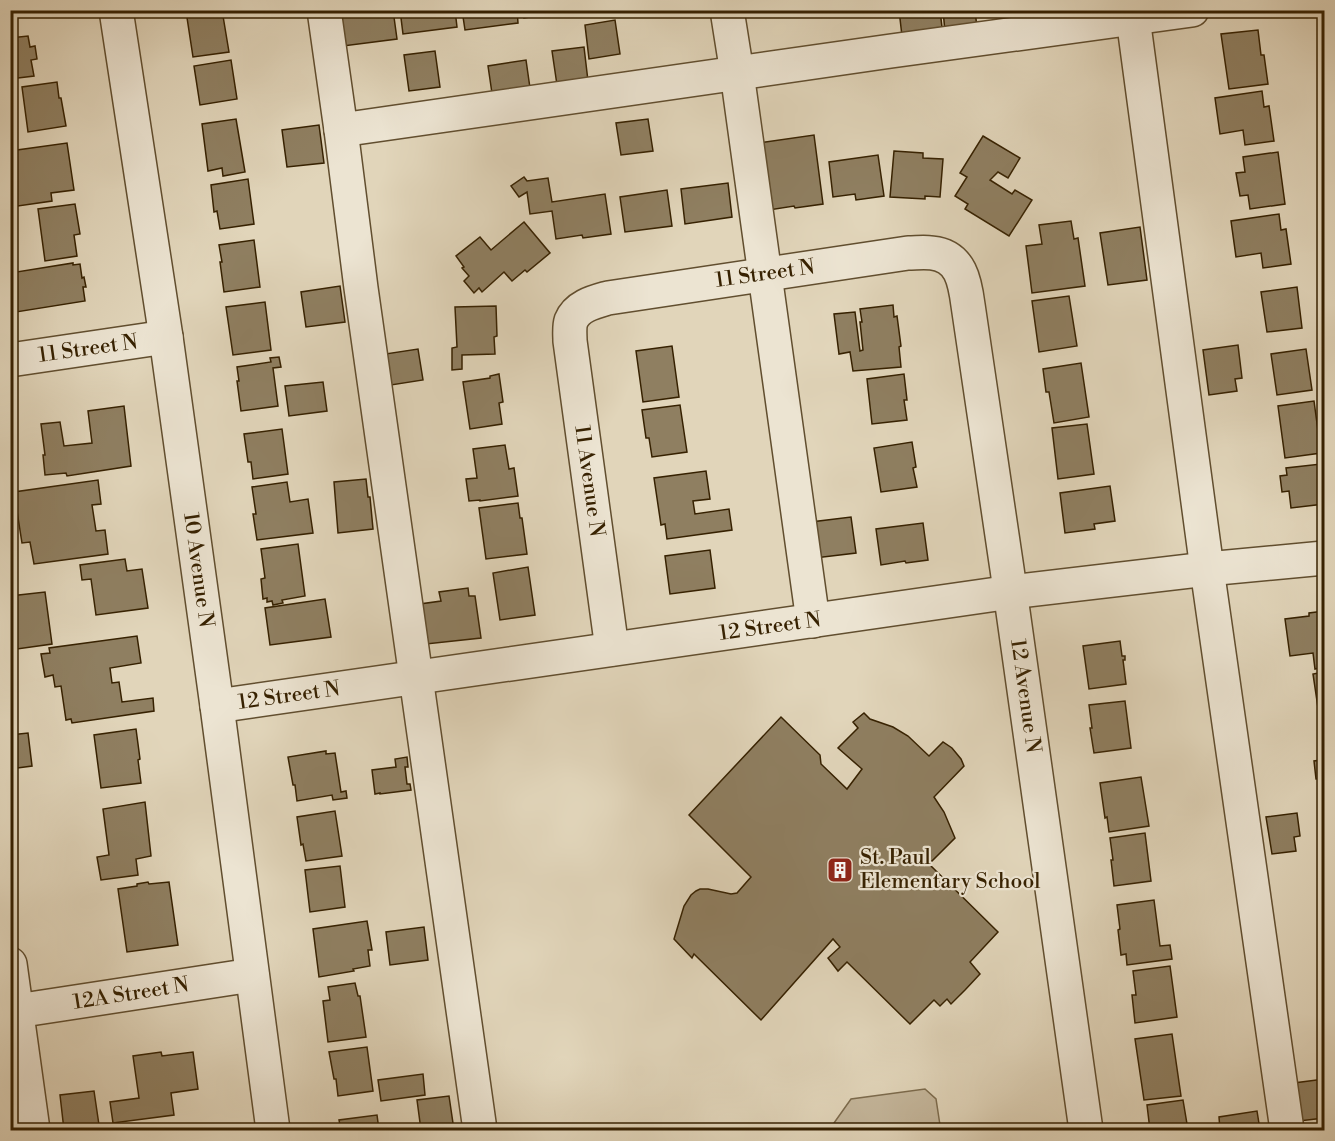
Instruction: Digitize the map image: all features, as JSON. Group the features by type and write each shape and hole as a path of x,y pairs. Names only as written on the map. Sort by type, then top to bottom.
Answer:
{"street":[{"name":"10 Avenue N","path":"116,10 166,338 273,1131"},
{"path":"324,10 480,1131"},
{"path":"727,10 813,621"},
{"path":"341,130 1192,10"},
{"path":"1133,18 1207,569 1287,1131"},
{"name":"11 Street N","path":"576,314 584,306 608,298 908,253 933,253 955,264"},
{"name":"12 Avenue N","path":"955,264 962,273 965,284 1011,592 1086,1131"},
{"name":"11 Avenue N","path":"576,314 571,323 570,341 612,649"},
{"name":"11 Street N","path":"10,360 166,338"},
{"name":"12 Street N","path":"217,706 1011,592 1324,558"},
{"path":"10,964 14,1011 33,1131"},
{"name":"12A Street N","path":"14,1011 252,975"}],"shaded area":[{"path":"925,1089 936,1099 940,1125 945,1130 829,1130 851,1099"}],"building":[{"path":"222,10 229,52 193,57 186,11"},
{"path":"338,10 393,10 397,39 343,46"},
{"path":"400,10 455,10 457,27 403,34"},
{"path":"462,10 517,10 518,23 465,30"},
{"path":"523,10 576,10 524,18"},
{"path":"899,10 940,10 943,36 902,36"},
{"path":"943,10 975,10 977,28 945,32"},
{"path":"615,20 620,54 589,59 585,25"},
{"path":"1258,30 1268,84 1229,89 1221,34"},
{"path":"28,36 30,47 35,46 37,59 31,60 34,76 10,79 10,38"},
{"path":"584,47 588,81 557,85 552,51"},
{"path":"435,51 440,87 409,91 404,55"},
{"path":"231,60 237,99 200,105 194,66"},
{"path":"526,60 531,95 493,100 488,66"},
{"path":"57,82 66,126 28,132 22,87"},
{"path":"1262,91 1264,107 1269,106 1274,141 1245,145 1243,130 1220,134 1215,98"},
{"path":"236,119 245,172 223,176 222,168 208,171 202,124"},
{"path":"648,119 653,151 621,155 616,123"},
{"path":"319,125 324,163 287,167 282,130"},
{"path":"814,135 823,204 769,210 759,143"},
{"path":"983,136 1020,158 1008,178 998,172 990,180 1012,194 1015,190 1032,200 1009,236 965,209 968,204 955,196 967,177 960,173"},
{"path":"67,143 74,190 51,193 52,201 11,207 10,151"},
{"path":"894,151 923,153 923,158 943,159 940,197 925,196 925,199 890,197"},
{"path":"1278,152 1285,204 1250,209 1248,195 1240,196 1236,173 1245,172 1243,157"},
{"path":"878,155 884,196 856,200 855,194 833,197 829,162"},
{"path":"524,177 527,181 548,178 552,202 605,194 611,234 556,239 552,211 530,214 527,192 519,197 511,186"},
{"path":"248,179 254,224 220,229 217,211 214,212 211,185"},
{"path":"728,183 732,217 685,224 681,189"},
{"path":"667,190 672,226 625,232 620,197"},
{"path":"75,204 80,234 74,235 77,256 45,261 38,209"},
{"path":"1279,214 1281,230 1286,229 1291,264 1263,268 1261,253 1236,257 1231,221"},
{"path":"1071,221 1074,239 1078,238 1085,286 1032,293 1026,246 1042,244 1039,225"},
{"path":"524,222 550,253 512,281 504,272 482,292 479,288 474,293 464,281 469,276 456,256 480,237 491,250"},
{"path":"1140,227 1147,280 1108,285 1100,233"},
{"path":"254,240 260,287 224,292 219,245"},
{"path":"73,263 73,265 80,264 86,287 83,287 85,301 16,312 10,273"},
{"path":"340,286 345,322 306,327 301,292"},
{"path":"1297,287 1302,328 1267,332 1261,292"},
{"path":"1069,296 1077,346 1039,352 1032,301"},
{"path":"265,302 271,350 233,355 226,307"},
{"path":"893,305 894,317 897,316 901,346 899,347 901,367 853,371 850,352 839,354 834,314 855,312 860,351 863,350 860,309"},
{"path":"496,306 495,354 462,355 462,369 452,370 452,348 457,347 455,307"},
{"path":"1238,345 1242,378 1235,379 1237,391 1209,395 1203,350"},
{"path":"672,346 679,397 643,402 636,351"},
{"path":"418,349 423,380 391,385 385,354"},
{"path":"1306,349 1312,390 1277,395 1271,354"},
{"path":"279,357 281,367 273,368 278,406 241,411 237,367 271,362 270,358"},
{"path":"1081,363 1089,417 1054,423 1043,369"},
{"path":"499,374 503,402 499,403 502,424 470,429 463,382 490,378 490,376"},
{"path":"904,374 907,420 872,424 867,379"},
{"path":"323,382 327,411 289,416 285,386"},
{"path":"1314,401 1321,453 1285,458 1278,406"},
{"path":"680,405 687,452 652,457 649,438 646,438 642,410"},
{"path":"124,406 131,466 67,476 66,473 45,475 41,424 60,422 64,446 92,443 88,411"},
{"path":"1087,424 1094,474 1058,479 1052,428"},
{"path":"282,429 288,474 253,479 244,434"},
{"path":"912,442 916,467 913,468 917,487 881,492 874,448"},
{"path":"505,445 509,469 514,468 518,496 469,501 466,479 477,478 473,449"},
{"path":"1321,464 1324,504 1291,508 1289,491 1282,492 1280,476 1287,475 1286,468"},
{"path":"706,471 710,499 693,501 695,514 729,509 732,530 667,539 665,524 661,525 654,478"},
{"path":"366,479 373,529 338,533 334,482"},
{"path":"98,480 101,504 92,505 96,531 105,530 108,554 34,564 30,542 22,543 14,492"},
{"path":"287,482 290,502 308,499 313,533 257,540 252,487"},
{"path":"1110,486 1115,521 1094,524 1095,529 1065,533 1060,493"},
{"path":"518,503 527,554 486,559 479,508"},
{"path":"851,517 856,553 815,558 811,522"},
{"path":"923,523 928,560 881,565 876,529"},
{"path":"298,544 305,596 282,600 283,603 273,605 272,601 267,602 267,598 263,599 261,579 265,578 261,549"},
{"path":"710,550 715,588 670,594 665,556"},
{"path":"125,559 127,571 142,569 148,608 96,615 91,579 82,580 80,565"},
{"path":"528,567 535,615 500,620 493,573"},
{"path":"468,588 469,596 475,596 481,638 426,644 420,604 441,601 439,592"},
{"path":"45,592 52,644 10,650 10,596"},
{"path":"325,599 331,637 270,645 265,608"},
{"path":"1324,611 1324,667 1315,669 1313,653 1290,656 1285,619 1309,616 1309,613"},
{"path":"137,636 141,663 110,668 112,683 119,682 122,702 153,698 154,711 72,723 71,719 66,720 61,686 55,687 53,675 45,677 41,654 50,653 49,648"},
{"path":"1120,641 1122,656 1125,656 1123,660 1126,684 1089,689 1083,646"},
{"path":"1324,672 1324,728 1321,728 1313,674"},
{"path":"1125,701 1131,748 1094,753 1089,705"},
{"name":"St. Paul Elementary School","path":"864,713 870,719 893,727 908,736 929,756 943,742 952,748 961,759 964,766 934,797 944,812 955,838 929,864 998,932 970,962 980,974 965,990 951,1004 947,999 940,1006 934,1000 910,1024 847,962 838,971 828,958 840,947 833,939 761,1020 694,954 692,958 674,939 684,906 691,895 700,889 737,893 751,877 689,815 781,717 820,755 821,764 847,789 862,769 838,748 858,728 853,722"},
{"path":"136,729 141,783 101,788 94,735"},
{"path":"28,733 32,766 10,769 10,735"},
{"path":"1324,746 1324,787 1323,778 1316,779 1314,761 1321,760 1319,747"},
{"path":"326,751 326,754 335,753 341,792 346,791 347,798 333,800 332,795 297,801 288,757"},
{"path":"407,757 408,767 405,767 407,784 410,784 411,790 375,794 372,770 396,767 395,759"},
{"path":"1141,777 1149,826 1109,832 1100,783"},
{"path":"145,802 151,856 136,859 138,875 101,880 97,857 109,855 103,809"},
{"path":"335,811 342,856 306,861 297,817"},
{"path":"1297,813 1300,836 1294,837 1296,851 1272,854 1266,817"},
{"path":"1145,833 1151,881 1114,886 1110,838"},
{"path":"340,866 345,907 310,912 305,870"},
{"path":"148,882 149,884 169,882 178,945 127,952 118,889"},
{"path":"1154,900 1160,946 1170,945 1172,959 1127,965 1126,954 1121,955 1117,905"},
{"path":"367,921 372,950 368,950 370,966 319,977 313,929"},
{"path":"424,927 428,960 390,965 386,932"},
{"path":"1170,966 1177,1017 1135,1023 1132,995 1136,995 1133,971"},
{"path":"355,983 358,996 360,996 366,1037 328,1042 323,1001 330,1000 328,987"},
{"path":"1172,1034 1181,1096 1144,1100 1135,1039"},
{"path":"367,1047 373,1091 338,1096 329,1052"},
{"path":"161,1052 162,1056 193,1052 198,1089 171,1093 174,1115 113,1123 110,1102 139,1098 133,1056"},
{"path":"423,1074 425,1095 381,1101 378,1080"},
{"path":"1324,1079 1324,1118 1299,1121 1294,1083"},
{"path":"94,1091 99,1125 64,1130 60,1095"},
{"path":"449,1096 454,1130 421,1130 417,1100"},
{"path":"1183,1100 1188,1130 1150,1130 1147,1105"},
{"path":"1257,1111 1260,1130 1220,1130 1219,1117"},
{"path":"377,1115 379,1130 341,1130 339,1120"}],"place":[{"name":"St. Paul Elementary School","path":"840,870"}]}
